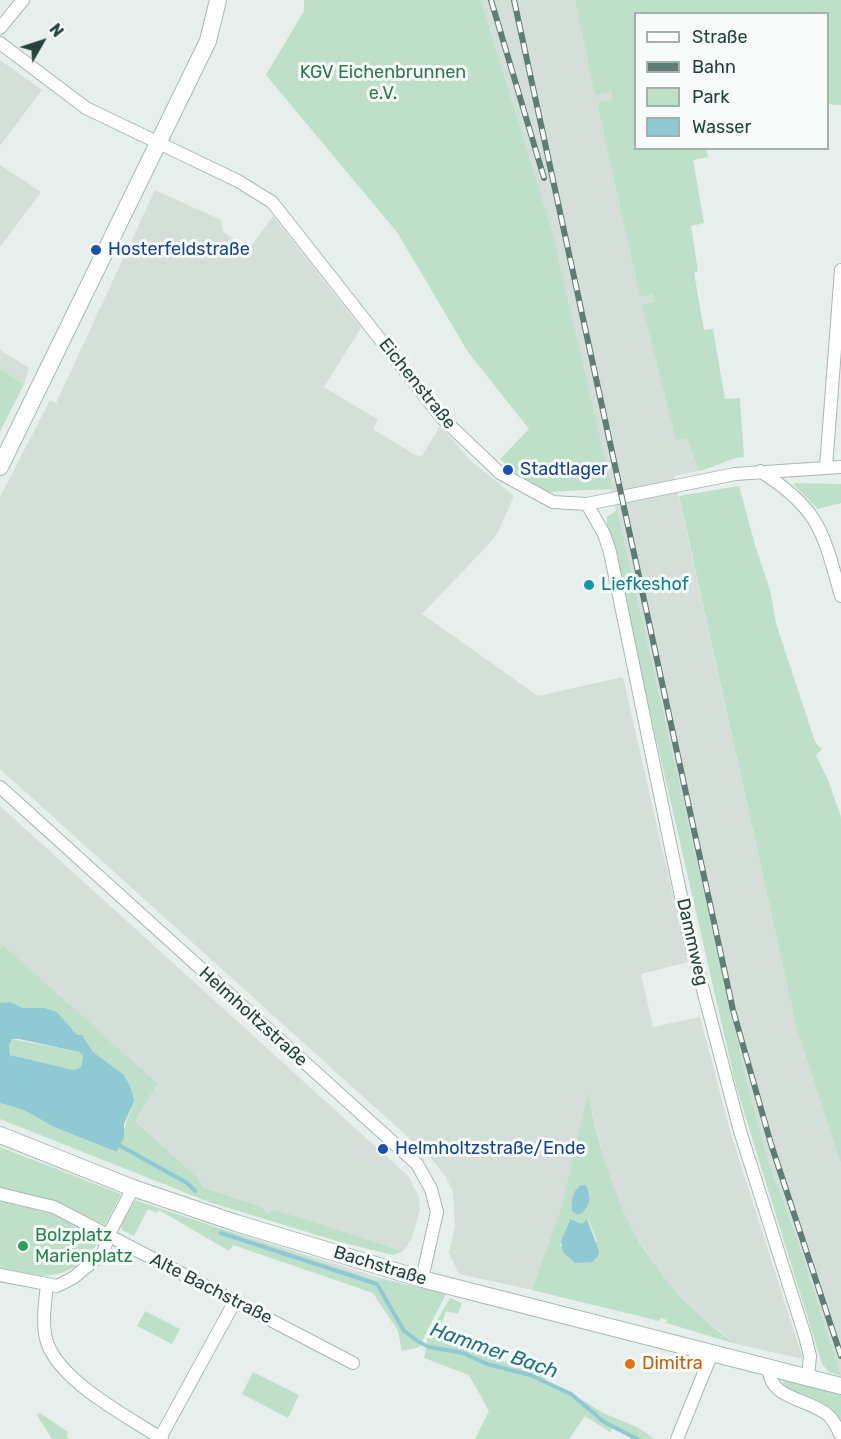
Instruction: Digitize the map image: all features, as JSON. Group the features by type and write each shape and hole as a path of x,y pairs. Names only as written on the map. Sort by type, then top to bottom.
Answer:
{"street":[{"path":"0,28 23,0"},
{"path":"0,467 207,41 218,0"},
{"name":"Eichenstraße","path":"0,43 86,108 238,181 272,202 442,418 482,458 508,478 553,502 587,504 759,471 841,467"},
{"path":"826,467 841,270"},
{"path":"759,471 797,497 817,521 823,531 841,597"},
{"name":"Dammweg","path":"587,504 604,534 610,552 690,940 740,1131 805,1336 810,1356 808,1378"},
{"name":"Helmholtzstraße","path":"0,787 417,1164 431,1189 437,1212 422,1280"},
{"name":"Bachstraße","path":"0,1135 133,1188 236,1223 422,1280 841,1386"},
{"path":"0,1275 57,1286 88,1267 103,1253 109,1234 133,1188"},
{"name":"Alte Bachstraße","path":"0,1194 54,1207 353,1364"},
{"path":"47,1285 45,1316 47,1344 62,1368 161,1439 235,1301"},
{"path":"677,1439 712,1353"},
{"path":"769,1368 769,1377 775,1389 825,1413 833,1420 840,1434"}],"shaded area":[{"path":"481,0 575,0 595,94 610,92 612,100 597,103 640,297 654,294 655,301 642,305 676,440 687,438 699,471 674,476 797,1030 841,1164 841,1377 799,1244 767,1157 747,1082 551,227"},
{"path":"0,60 42,90 0,146"},
{"path":"0,165 41,192 0,247"},
{"path":"155,190 221,220 223,232 249,249 273,216 361,328 324,387 378,420 373,429 415,455 422,456 440,426 471,461 514,496 498,532 422,614 538,696 623,677 688,962 641,974 653,1027 700,1017 731,1134 803,1359 736,1344 698,1314 661,1276 630,1225 609,1179 588,1094 562,1205 532,1290 459,1274 449,1253 455,1226 453,1192 446,1177 429,1156 0,769 0,497 50,400 56,403"},
{"path":"0,350 29,368 24,384 0,368"},
{"path":"0,806 409,1177 419,1198 420,1209 412,1238 403,1251 275,1211 267,1214 263,1207 204,1188 199,1179 135,1121 158,1085 3,945 0,948"},
{"path":"224,1229 380,1278 379,1281 341,1270"}],"green space":[{"name":"KGV Eichenbrunnen e.V.","path":"304,0 481,0 551,227 612,489 546,492 521,478 500,459 529,429 468,352 397,232 266,75 304,11"},
{"path":"575,0 841,0 841,105 829,104 829,12 634,12 634,150 706,150 708,157 693,160 704,223 691,226 698,271 694,273 704,330 713,329 725,399 740,398 744,457 699,471 687,438 676,440 642,305 655,301 653,294 640,297 597,103 612,100 611,92 595,95"},
{"path":"0,368 24,384 0,432"},
{"path":"795,483 841,484 841,503 818,509 794,485"},
{"path":"739,486 770,590 776,623 815,742 822,749 816,755 841,817 841,1164 797,1030 679,496"},
{"path":"617,510 747,1082 767,1157 799,1244 841,1376 829,1372 822,1364 736,1086 607,525 607,517"},
{"path":"3,945 158,1084 135,1121 199,1179 204,1188 263,1207 267,1214 275,1210 403,1251 393,1255 340,1242 209,1202 0,1119 0,1103 24,1110 54,1127 115,1152 131,1110 123,1074 93,1052 82,1036 77,1036 57,1012 45,1008 23,1008 10,1002 0,1003 0,948"},
{"path":"12,1039 79,1052 83,1056 81,1067 74,1070 10,1055 9,1045"},
{"path":"588,1092 607,1168 635,1234 654,1264 677,1292 704,1319 736,1344 666,1323 667,1320 661,1318 659,1321 532,1290 562,1205","holes":["577,1188 590,1191 587,1205 577,1215 572,1211","588,1219 597,1241 560,1246 569,1220 582,1224"]},
{"path":"0,1147 121,1194 105,1225 58,1202 0,1187"},
{"path":"135,1200 378,1281 380,1278 446,1294 419,1347 402,1351 398,1331 373,1293 233,1245 229,1251 159,1210 157,1213 148,1209 134,1236 122,1230 121,1224"},
{"path":"0,1201 65,1218 98,1239 96,1246 82,1262 62,1273 32,1276 0,1269"},
{"path":"450,1298 462,1303 458,1314 446,1311 436,1339 547,1376 545,1381 628,1423 654,1439 635,1439 614,1426 610,1432 585,1416 569,1439 475,1439 489,1411 469,1375 424,1358 428,1336"},
{"path":"145,1311 180,1329 172,1344 137,1326"},
{"path":"253,1372 299,1395 288,1418 242,1394"},
{"path":"784,1380 841,1392 841,1424 788,1389 783,1383"},
{"path":"40,1413 68,1432 66,1436 70,1439 52,1439 37,1415"}],"water":[{"path":"10,1002 23,1008 45,1008 57,1012 77,1035 82,1035 93,1052 123,1074 130,1086 134,1101 124,1124 124,1138 116,1152 54,1127 24,1110 0,1103 0,1003","holes":["12,1039 19,1039 79,1052 83,1056 81,1067 74,1070 10,1055 9,1045"]},
{"path":"581,1185 585,1185 588,1189 590,1198 585,1210 577,1215 572,1211 572,1200 574,1193"},
{"path":"570,1219 582,1224 587,1219 599,1251 598,1256 592,1262 575,1263 563,1252 561,1241"}],"waterway":[{"name":"Hammer Bach","path":"117,1144 187,1183 195,1191"},
{"name":"Hammer Bach","path":"221,1233 377,1284 404,1331 419,1342 429,1347 463,1353 487,1364 530,1375 571,1394 604,1422 637,1439"}],"railway":[{"path":"491,0 544,178"},
{"path":"514,0 733,1010 771,1144 841,1356"}],"place":[{"name":"Hosterfeldstraße","path":"96,250"},
{"name":"Stadtlager","path":"508,470"},
{"name":"Liefkeshof","path":"589,585"},
{"name":"Helmholtzstraße/Ende","path":"383,1149"},
{"name":"Bolzplatz Marienplatz","path":"23,1246"},
{"name":"Dimitra","path":"630,1364"}]}
